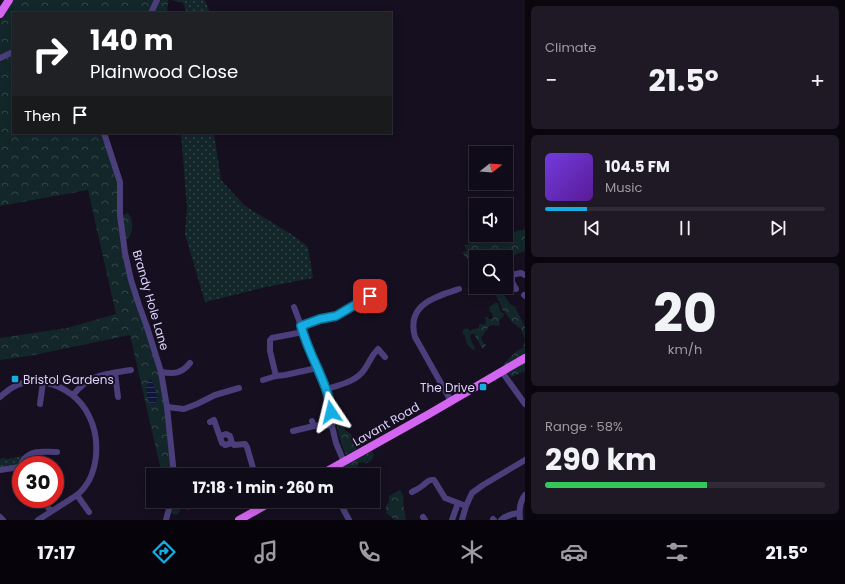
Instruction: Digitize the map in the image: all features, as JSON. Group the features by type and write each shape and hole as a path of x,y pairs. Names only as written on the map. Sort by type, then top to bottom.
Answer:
{"main road":[{"path":"0,14 9,0"},
{"name":"Lavant Road","path":"334,468 525,358"},
{"path":"239,520 258,508"}],"street":[{"path":"151,12 157,0"},
{"path":"0,58 12,52"},
{"name":"Brandy Hole Lane","path":"104,134 120,182 120,215 125,253 139,305 160,372 167,408 173,468"},
{"path":"513,274 520,273 525,275"},
{"path":"513,284 516,290"},
{"path":"451,401 415,337 413,322 415,314 421,306 431,300 450,295 459,289"},
{"path":"276,376 270,351 270,340 272,338 302,329 320,319 336,316 370,296"},
{"path":"294,307 317,368 327,389 330,402 332,426 336,443 344,462"},
{"path":"327,389 360,375 364,371 372,355 381,347 385,357"},
{"path":"160,372 172,374 184,370 187,363"},
{"path":"263,380 317,368"},
{"path":"73,395 90,380 100,376 131,370"},
{"path":"502,372 525,404"},
{"path":"115,373 118,396"},
{"path":"0,397 15,386 30,381 43,382 60,387 73,395 79,401 89,416 94,430 96,446 95,460 91,477 85,487 77,495 38,520"},
{"path":"40,404 43,382"},
{"path":"167,408 184,409 214,395 239,388"},
{"path":"210,422 214,420 222,443 225,445 232,443 234,445 245,444 251,468"},
{"path":"293,431 313,424 332,426"},
{"path":"27,456 33,452 57,452"},
{"path":"462,520 472,493 525,460"},
{"path":"0,470 12,469"},
{"path":"412,492 423,486 426,482 434,480 445,498 466,506"},
{"path":"77,495 89,512"},
{"path":"501,520 511,514 520,517 520,503 525,495"},
{"path":"452,520 458,503"},
{"path":"166,520 169,508"},
{"path":"343,508 349,520"},
{"path":"0,517 3,520"}],"green space":[{"path":"12,0 168,0 167,12 12,12 12,134 102,134 118,182 124,253 159,373 165,403 171,468 160,468 130,335 29,356 0,360 0,338 67,328 116,314 88,190 0,206 0,21"},
{"path":"172,0 205,0 210,12 187,12 183,3"},
{"path":"181,134 214,134 221,180 245,206 294,236 308,247 313,278 266,287 205,302 185,234 187,208"},
{"path":"128,213 132,222 132,228 129,238 125,239 122,215"},
{"path":"525,229 525,251 513,255 513,250 469,250 469,262 462,252 467,251 464,245 475,242 513,242 513,232"},
{"path":"495,294 503,294 510,304 515,307 525,327 525,339 521,329 513,323 502,309"},
{"path":"495,303 498,303 500,311 504,314 499,320 500,324 498,326 489,326 481,338 483,343 486,345 484,348 482,348 475,334 471,334 470,337 475,347 473,350 467,344 465,336 462,333 466,328 470,331 479,328 479,325 481,324 484,325 486,323 485,317 493,319 492,313 489,311 489,307"},
{"path":"525,339 525,371 511,377 503,366 506,361 523,348"},
{"path":"341,413 344,417 345,430 352,436 357,449 346,455 340,440 337,425 336,414"},
{"path":"371,449 374,455 371,461 366,464 363,462 358,463 357,468 337,468"},
{"path":"43,455 44,456 22,456"},
{"path":"12,458 12,466 0,468 0,459"},
{"path":"400,490 403,498 405,518 407,520 395,520 386,513 386,506 389,501 389,496"},
{"path":"171,508 181,508 178,514 175,515 170,512"}],"water":[{"path":"149,379 151,379 156,391 157,400 154,404 150,404 147,394"}],"place":[{"name":"Bristol Gardens","path":"15,379"},
{"name":"The Drive","path":"483,387"}],"route":[{"path":"331,412 327,389 317,368 301,326 320,319 336,316 370,296"}]}
